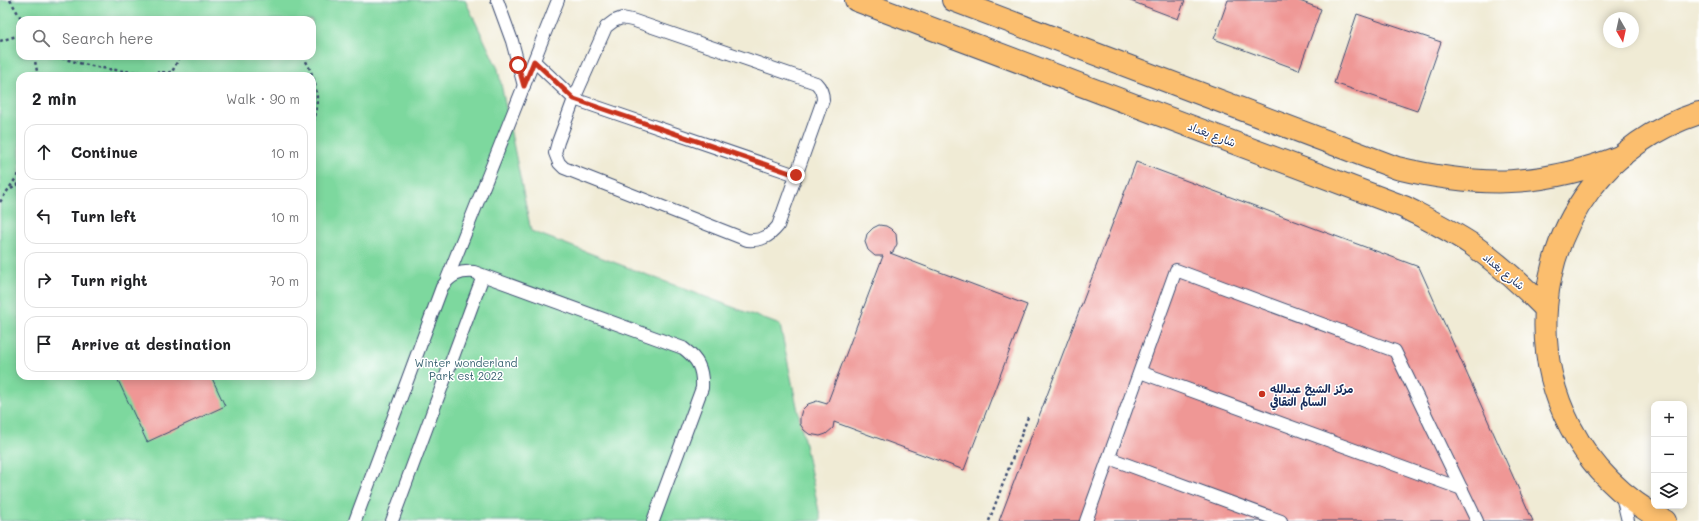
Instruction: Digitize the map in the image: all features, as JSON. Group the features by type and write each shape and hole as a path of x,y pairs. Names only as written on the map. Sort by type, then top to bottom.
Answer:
{"main road":[{"name":"شارع بغداد","path":"856,0 1404,207 1443,227 1471,244 1522,285 1545,308"},
{"path":"953,0 1397,168 1418,173 1464,181 1518,181 1571,173 1622,156"},
{"path":"1665,521 1648,512 1620,492 1597,467 1577,440 1562,409 1551,377 1545,344 1545,308 1550,274 1561,240 1577,209 1597,181 1622,156 1650,135 1682,118 1699,113"}],"lane":[{"path":"497,0 512,41 524,86"},
{"path":"356,521 442,286 447,279 558,0"},
{"path":"622,18 632,20 816,83 823,93 823,100 778,226 771,235 763,239 747,240 564,168 559,163 555,154 574,99 606,27 614,21 622,18"},
{"path":"534,61 574,99 796,175"},
{"path":"1086,521 1176,270 1395,351 1477,521"},
{"path":"447,279 455,274 474,272 683,348 693,355 700,364 703,376 702,388 653,521"},
{"path":"392,521 483,276"},
{"path":"1140,372 1462,489"},
{"path":"1109,458 1280,521"},
{"path":"1620,492 1628,521"}],"path":[{"path":"10,0 20,16"},
{"path":"0,40 16,37"},
{"path":"35,60 37,72"},
{"path":"70,60 99,68 137,72"},
{"path":"171,72 178,60"},
{"path":"305,60 311,72"},
{"path":"316,85 316,108"},
{"path":"0,202 16,179"},
{"path":"9,190 16,185"},
{"path":"989,521 1028,417"}],"green space":[{"name":"Winter wonderland Park est 2022","path":"0,0 465,0 498,69 531,231 780,325 821,521 0,521"}],"building":[{"path":"1128,0 1185,0 1178,19"},
{"path":"1228,0 1297,0 1321,9 1299,70 1214,39"},
{"path":"1357,14 1441,42 1417,111 1334,83"},
{"name":"مركز الشيخ عبدالله السالم الثقافي","path":"1136,162 1419,267 1533,521 999,521"},
{"path":"879,225 886,226 896,234 897,244 893,252 890,253 1027,305 964,470 834,422 833,428 826,434 820,436 809,434 800,424 802,410 808,404 817,401 827,404 883,256 875,256 868,250 865,242 867,234"},
{"path":"118,380 213,380 225,406 147,442"}],"place":[{"name":"مركز الشيخ عبدالله السالم الثقافي","path":"1262,394"}],"route":[{"path":"518,65 524,86 534,61 550,78 574,99 796,175"}]}
